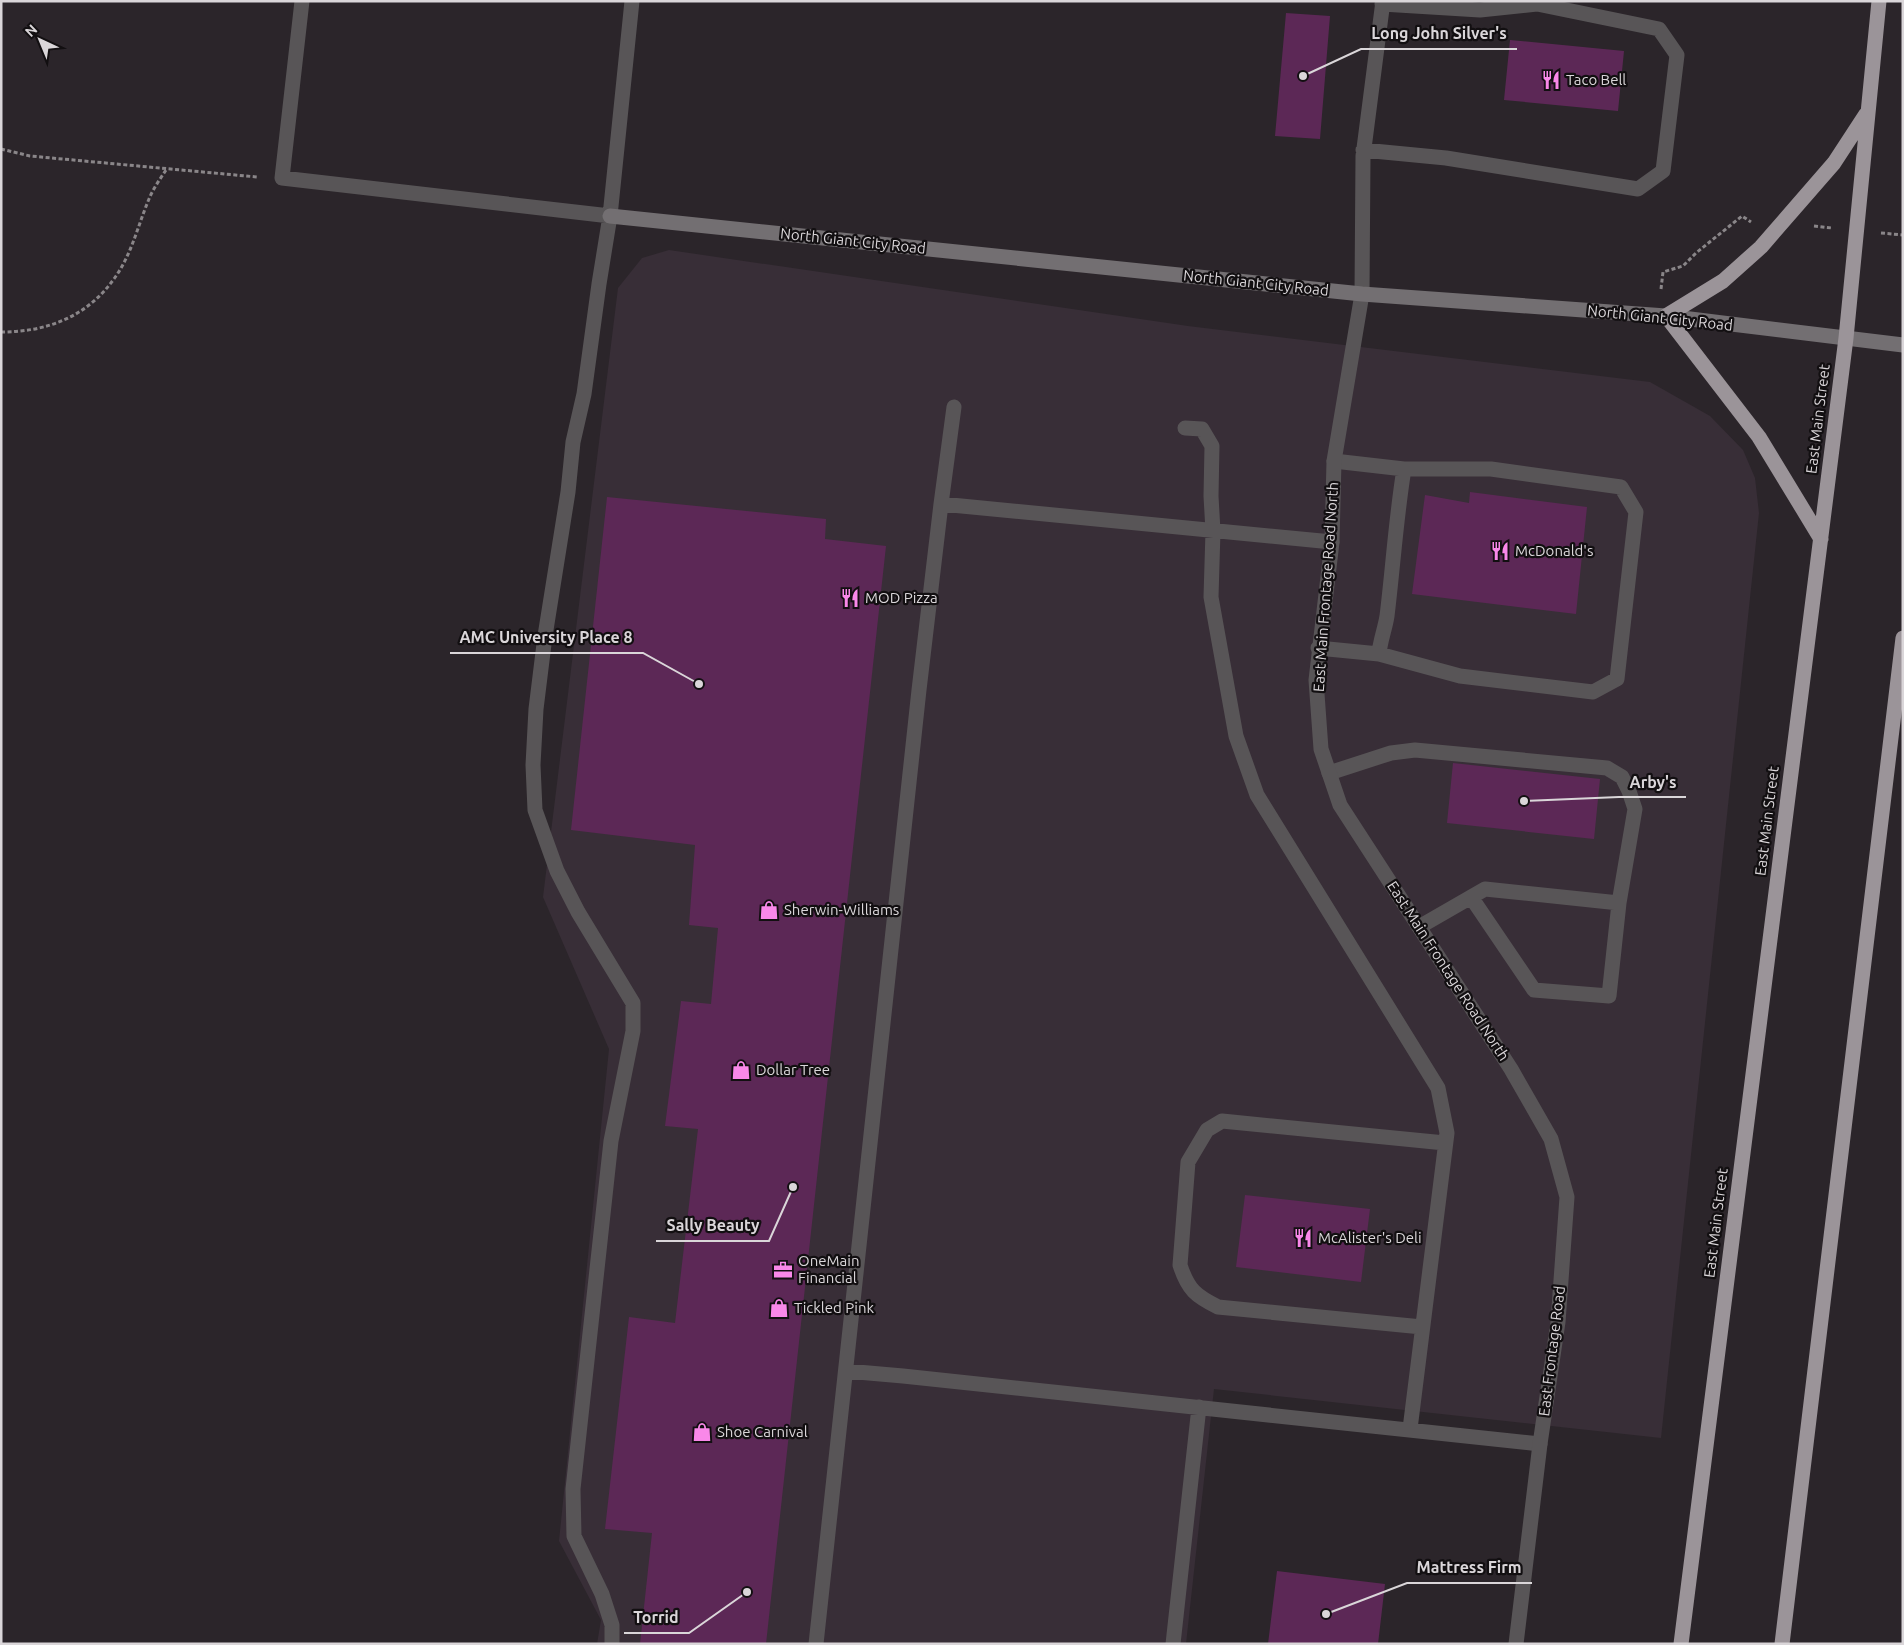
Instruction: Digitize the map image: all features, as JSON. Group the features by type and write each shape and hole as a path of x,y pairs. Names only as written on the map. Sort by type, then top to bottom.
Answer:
{"highway":[{"name":"East Main Street","path":"1680,1644 1846,338 1879,1"},
{"path":"1821,538 1759,437 1662,316 1723,281 1761,247 1834,163 1868,111"},
{"path":"1782,1644 1903,638"}],"street":[{"path":"302,1 282,178 610,216"},
{"path":"612,1644 612,1625 602,1594 574,1536 574,1489 611,1141 633,1031 633,1003 578,912 557,871 535,810 533,765 536,709 545,636 568,492 573,442 584,394 610,216 632,1"},
{"path":"1363,150 1446,158 1638,189 1663,172 1677,55 1659,29 1537,4 1480,10 1383,3"},
{"name":"East Main Frontage Road North","path":"1383,3 1363,150 1362,294 1334,461 1332,542 1318,648 1316,680 1321,750 1340,805 1511,1069"},
{"name":"North Giant City Road","path":"610,216 1362,294 1662,316 1903,345"},
{"path":"816,1644 919,690 954,407"},
{"path":"1185,428 1202,429 1212,446 1211,496 1213,531 1211,597 1236,736 1257,795 1438,1088 1447,1133 1410,1429"},
{"path":"1318,648 1380,647 1460,676 1593,692 1617,679 1636,512 1621,487 1491,469 1404,469 1334,461"},
{"path":"1380,647 1386,618 1404,469"},
{"path":"941,504 1332,542"},
{"path":"1329,773 1390,753 1415,750 1607,768 1622,777 1635,809 1619,903 1609,996 1534,990 1471,897"},
{"path":"1419,926 1485,890 1619,903"},
{"name":"East Frontage Road","path":"1511,1069 1550,1139 1567,1198 1558,1322 1540,1444 1516,1644"},
{"path":"1422,1327 1218,1306 1199,1297 1185,1280 1180,1265 1188,1162 1207,1130 1222,1121 1446,1143"},
{"path":"846,1371 1540,1444"},
{"path":"1173,1644 1199,1407"}],"path":[{"path":"1,149 30,156 166,170 282,178"},
{"path":"1,332 45,328 72,316 96,300 116,276 130,250 149,198 166,170"},
{"path":"1662,316 1663,272 1683,266 1696,253 1742,216 1752,223"}],"shaded area":[{"path":"669,250 1188,326 1650,382 1710,416 1743,450 1755,478 1759,513 1661,1438 1214,1389 1186,1644 597,1644 601,1620 559,1541 609,1049 543,897 618,288 642,258"}],"building":[{"path":"1286,13 1330,16 1320,139 1275,136"},
{"path":"1510,40 1624,51 1618,111 1504,100"},
{"name":"McDonald's","path":"1470,492 1587,507 1576,614 1412,594 1425,495 1469,503"},
{"path":"607,497 826,519 825,539 886,546 766,1644 640,1644 652,1533 605,1529 629,1317 675,1323 698,1129 665,1126 681,1001 711,1004 718,928 689,925 695,845 571,830"},
{"path":"1453,763 1600,779 1594,839 1447,823"},
{"name":"McAlister's Deli","path":"1245,1195 1370,1209 1361,1282 1236,1267"},
{"path":"1277,1571 1385,1584 1378,1644 1268,1644"}],"place":[{"name":"Long John Silver's","path":"1303,76"},
{"name":"Taco Bell","path":"1551,80"},
{"name":"McDonald's","path":"1500,551"},
{"name":"MOD Pizza","path":"850,598"},
{"name":"AMC University Place 8","path":"699,684"},
{"name":"Arby's","path":"1524,801"},
{"name":"Sherwin-Williams","path":"769,910"},
{"name":"Dollar Tree","path":"741,1070"},
{"name":"Sally Beauty","path":"793,1187"},
{"name":"McAlister's Deli","path":"1303,1238"},
{"name":"OneMain Financial","path":"783,1270"},
{"name":"Tickled Pink","path":"779,1308"},
{"name":"Shoe Carnival","path":"702,1432"},
{"name":"Torrid","path":"747,1592"},
{"name":"Mattress Firm","path":"1326,1614"}]}
